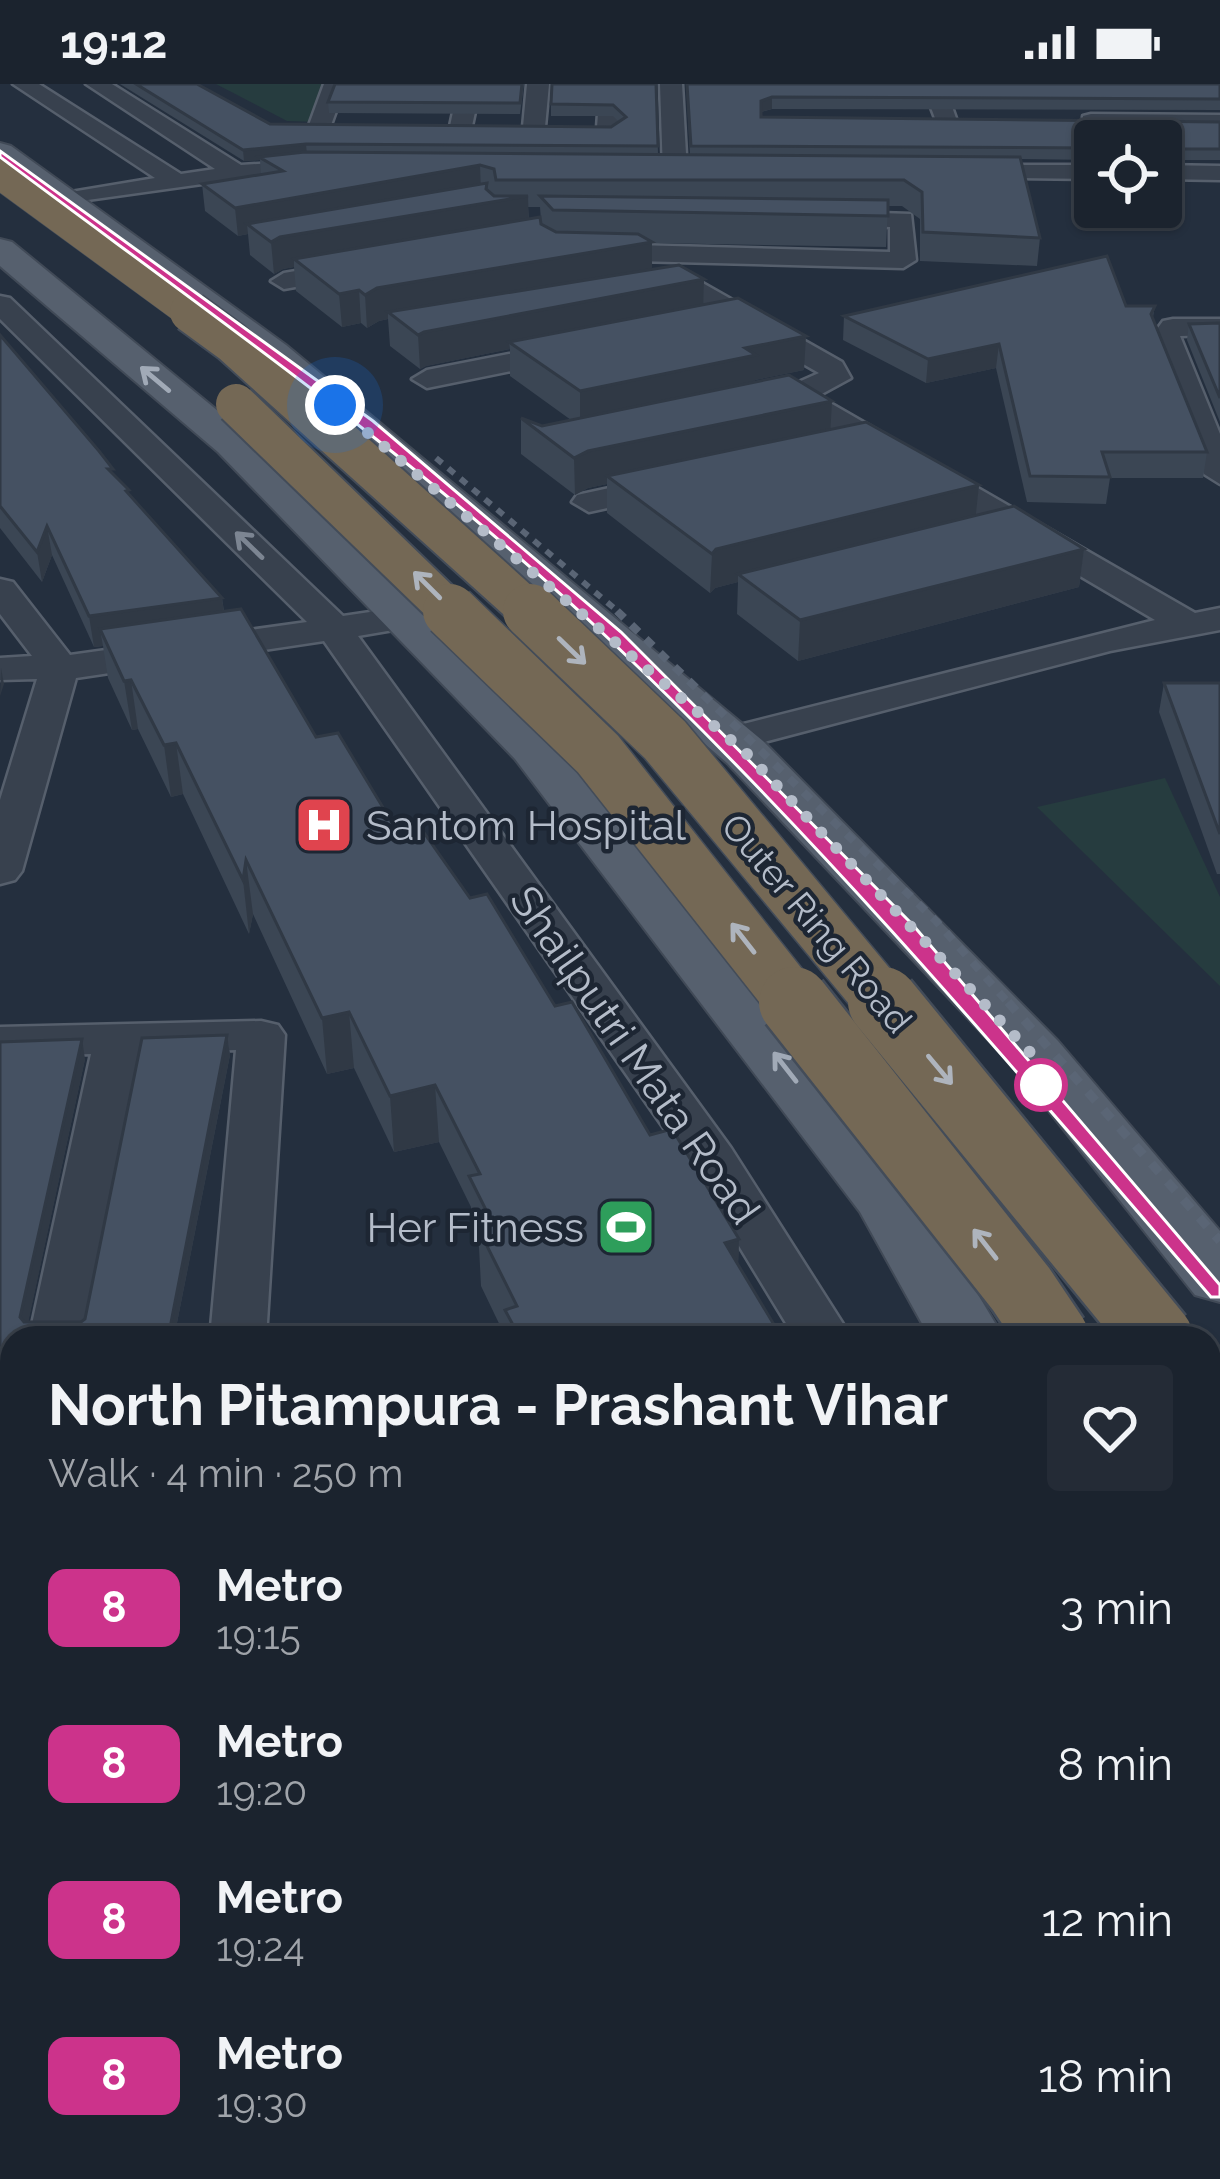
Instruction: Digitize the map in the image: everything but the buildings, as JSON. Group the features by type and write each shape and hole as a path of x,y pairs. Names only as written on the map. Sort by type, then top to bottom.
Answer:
{"highway":[{"name":"Outer Ring Road","path":"0,173 231,342 450,535 665,740 1148,1326"},
{"name":"Outer Ring Road","path":"0,214 176,349 387,545 598,754 1046,1326"}],"main road":[{"name":"Outer Ring Road","path":"0,152 274,353 737,745 1036,1054 1220,1278"},
{"path":"0,250 232,443 533,748 889,1202 960,1326"},
{"path":"324,536 460,509"},
{"path":"746,1018 958,974"}],"street":[{"path":"24,84 173,181"},
{"path":"98,84 236,172"},
{"path":"290,125 332,126 335,84"},
{"path":"459,126 470,84"},
{"path":"535,127 538,84"},
{"path":"611,84 602,127 640,172 671,84"},
{"path":"933,84 949,128"},
{"path":"1060,121 1220,122"},
{"path":"1182,140 1220,140"},
{"path":"68,199 236,172 348,168"},
{"path":"927,172 1074,172"},
{"path":"1182,172 1220,172"},
{"path":"603,252 903,260 902,219 785,219"},
{"path":"284,281 399,262"},
{"path":"619,290 673,283 832,368 836,378 794,395 716,412"},
{"name":"Shailputri Mata Road","path":"0,304 333,627 713,1160 817,1326"},
{"path":"697,326 742,317"},
{"path":"1220,327 1167,332 1206,403 1220,474"},
{"path":"427,379 607,344"},
{"path":"794,395 1021,526 1209,624"},
{"path":"830,451 874,442"},
{"path":"589,502 699,479"},
{"path":"976,538 1021,526"},
{"path":"0,590 60,667"},
{"path":"0,668 60,667 404,618"},
{"path":"737,745 1094,658 1209,624"},
{"path":"0,872 60,667"},
{"path":"0,1042 261,1034 239,1326"},
{"path":"59,1326 119,1039"}],"green space":[{"path":"216,84 333,84 319,122 287,121"},
{"path":"1165,778 1220,897 1220,986 1037,807"}],"railway":[{"path":"0,154 220,315"},
{"path":"216,312 220,315"},
{"path":"220,315 393,445 592,614"},
{"path":"436,458 621,614"},
{"path":"588,611 774,793 970,1005"},
{"path":"617,611 936,921 1010,1005"},
{"path":"967,1002 1220,1291"},
{"path":"1008,1002 1220,1241"}],"metro line":[{"name":"8","path":"0,155 368,424 615,635 906,929 1220,1291"}],"place":[{"name":"Santom Hospital","path":"324,825"},
{"name":"Her Fitness","path":"626,1227"}],"route":[{"path":"335,405 745,752 1062,1086 1041,1085"}]}
